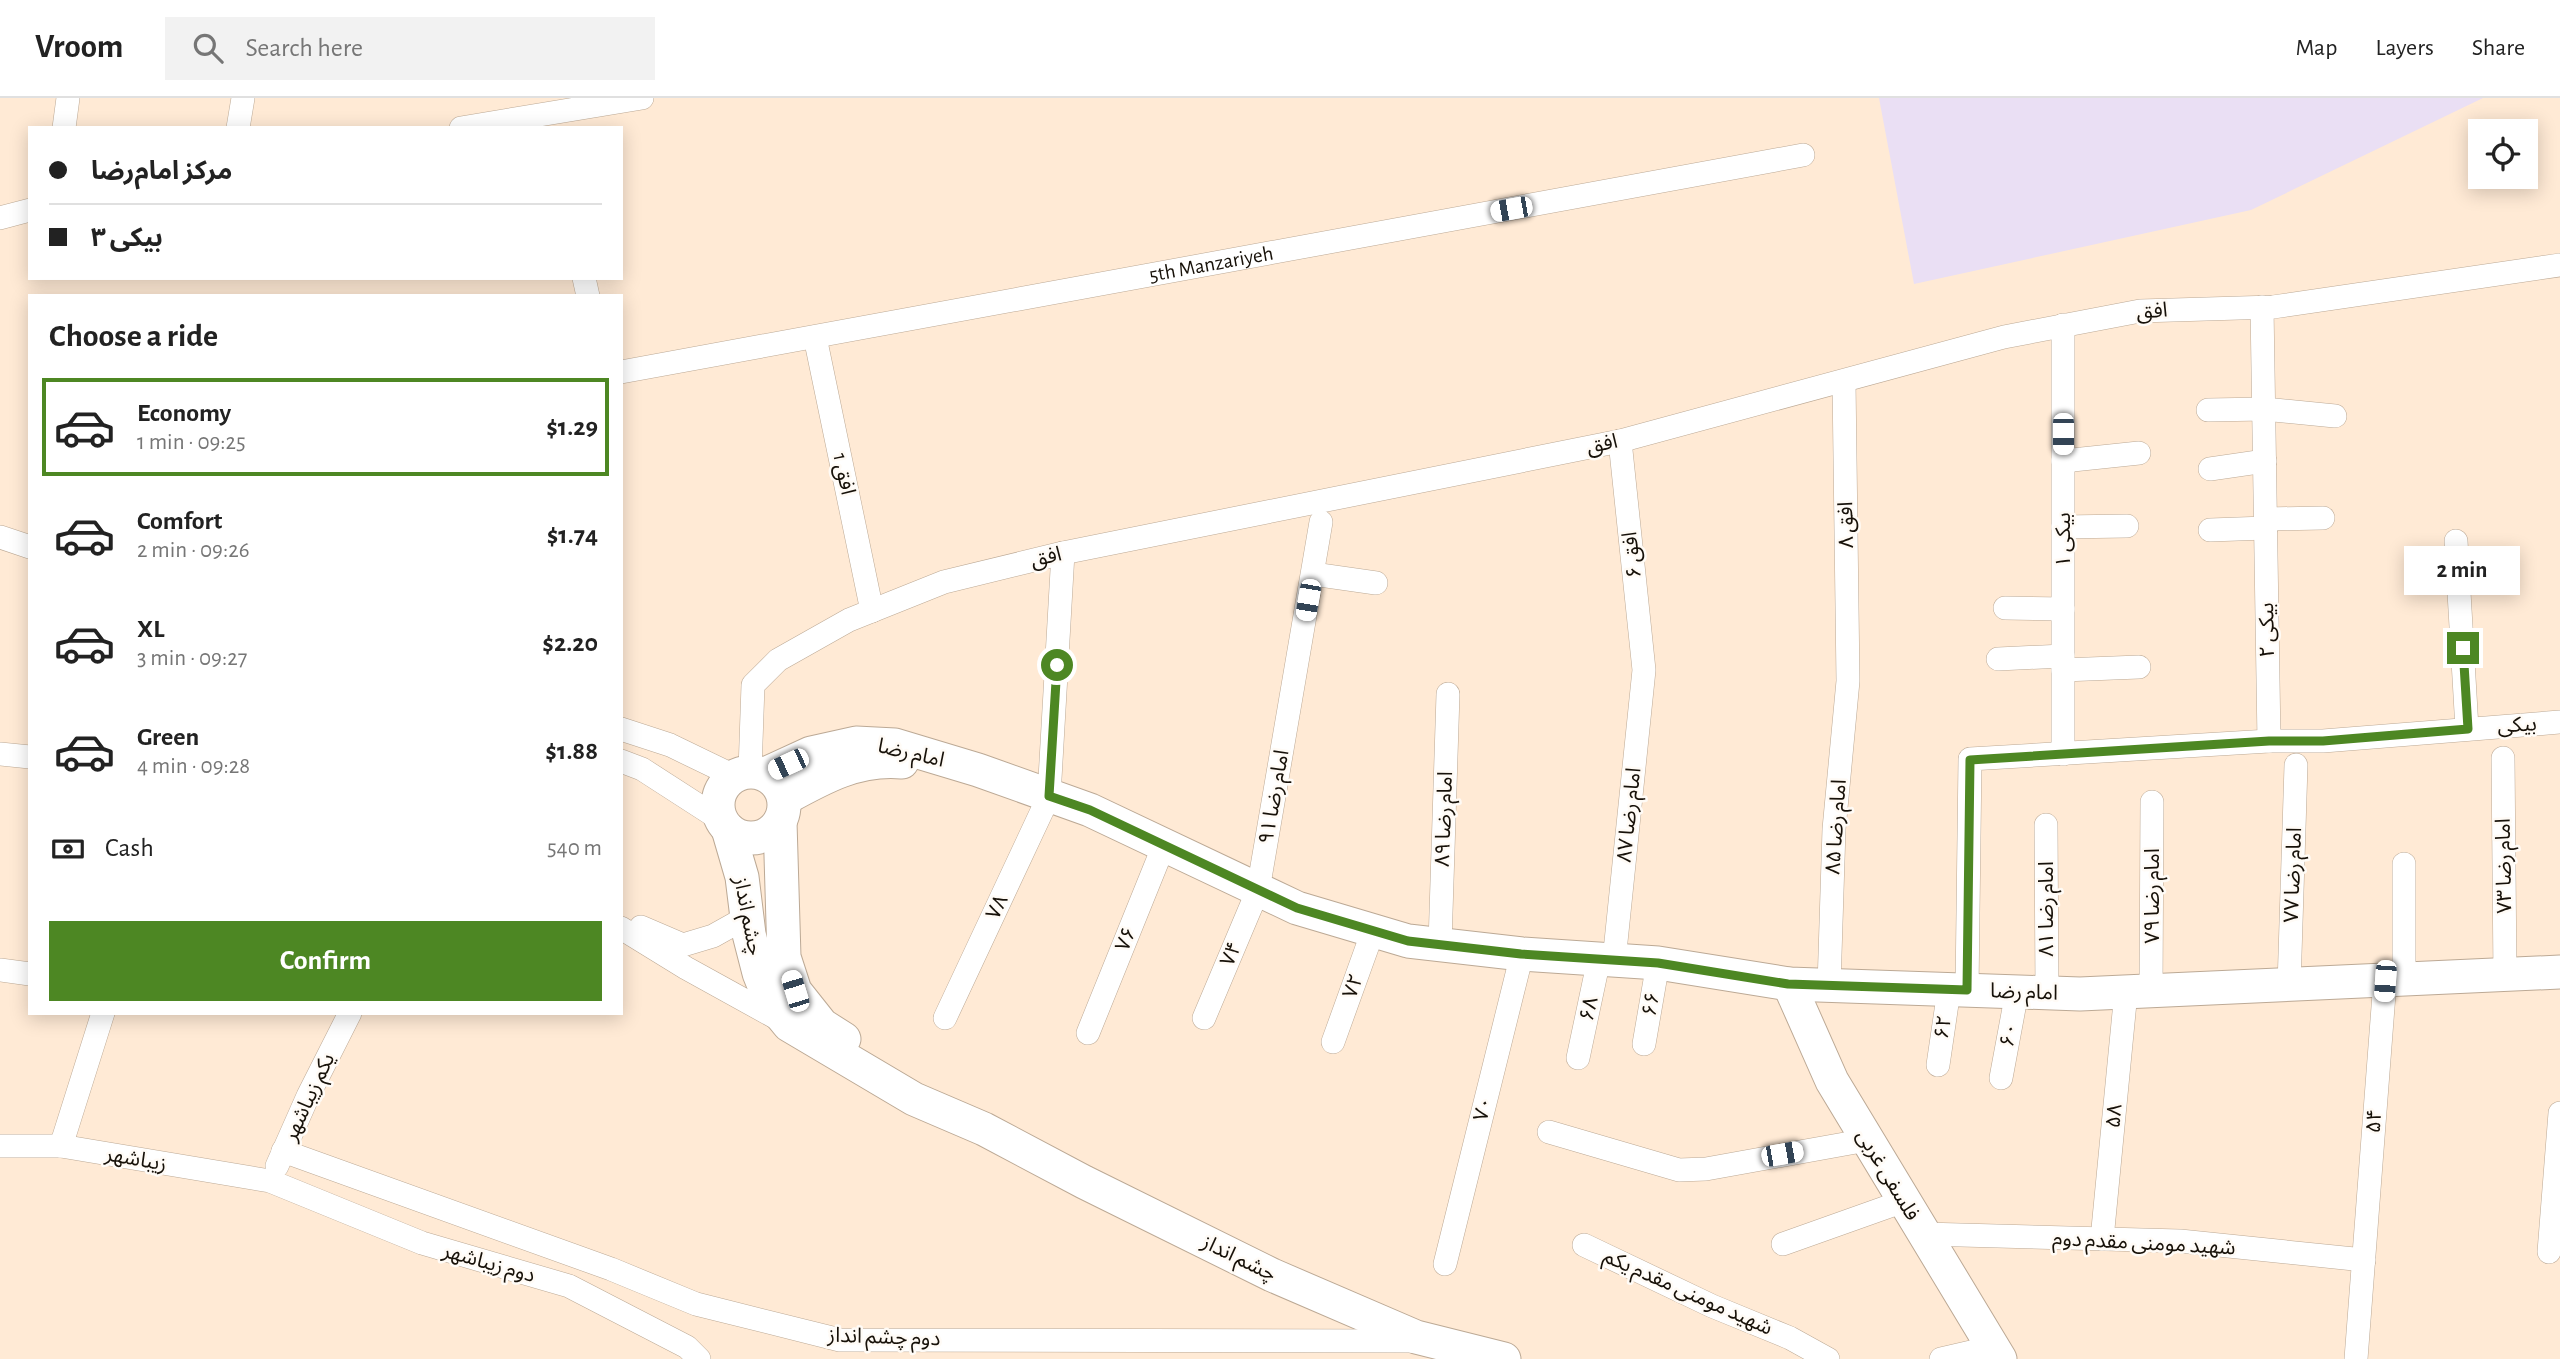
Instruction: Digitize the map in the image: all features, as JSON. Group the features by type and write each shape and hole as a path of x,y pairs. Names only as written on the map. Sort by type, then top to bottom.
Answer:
{"main road":[{"name":"امام رضا","path":"725,824 748,838 772,831 763,789 811,753 856,743 895,746 978,770 1090,810 1297,908 1408,941 1521,954 1658,963 1788,984 2032,993 2290,986 2560,972"},
{"path":"725,824 718,808 718,797 723,787 763,789"},
{"name":"چشم انداز","path":"763,789 784,957 795,991 822,1025 925,1083 984,1129"},
{"name":"چشم انداز","path":"725,824 742,877 759,973 771,1003 789,1025 914,1099 984,1129 1272,1275 1416,1337 1504,1359"},
{"name":"فلسفی غربی","path":"1788,984 1832,1081 1997,1353"}],"street":[{"path":"64,126 68,98"},
{"path":"238,126 243,98"},
{"path":"484,126 555,120 642,98"},
{"name":"5th Manzariyeh","path":"623,372 1803,155"},
{"path":"0,218 28,211"},
{"name":"افق","path":"763,789 753,685 778,660 849,620 944,582 1063,553 1620,441 2004,337 2063,325 2140,311 2262,307 2560,265"},
{"name":"۲ بیکی","path":"2262,307 2269,741"},
{"name":"۱ بیکی","path":"2063,325 2063,754"},
{"name":"افق 1","path":"815,337 872,611"},
{"name":"افق ۸","path":"1844,382 1847,668"},
{"path":"2208,410 2264,409 2335,416"},
{"name":"افق ۶","path":"1620,441 1644,670"},
{"path":"2063,461 2139,453"},
{"path":"2210,469 2265,461"},
{"path":"2210,530 2323,518"},
{"name":"امام رضا ۹۱","path":"1258,890 1321,523"},
{"path":"2063,527 2127,526"},
{"path":"0,537 28,546"},
{"path":"2456,541 2468,729"},
{"path":"1049,796 1063,553"},
{"path":"1312,574 1376,583"},
{"path":"2005,608 2063,609"},
{"path":"1998,659 2140,667"},
{"name":"امام رضا ۸۵","path":"1829,986 1834,829 1847,668"},
{"name":"امام رضا ۸۷","path":"1606,960 1644,670"},
{"name":"امام رضا ۸۹","path":"1440,944 1448,694"},
{"name":"بیکی","path":"1970,760 2269,741 2323,741 2560,722"},
{"path":"623,730 670,745 763,789"},
{"path":"0,754 28,757"},
{"name":"امام رضا ۷۳","path":"2503,758 2505,975"},
{"name":"۶۲","path":"1938,1065 1958,990 1970,760"},
{"path":"623,762 642,769 725,824"},
{"name":"امام رضا ۷۷","path":"2290,986 2296,765"},
{"name":"۷۸","path":"945,1018 1049,796"},
{"name":"امام رضا ۷۹","path":"2139,992 2152,802"},
{"name":"امام رضا ۸۱","path":"2032,993 2046,825"},
{"name":"۷۶","path":"1088,1033 1164,845"},
{"name":"۵۴","path":"2356,1359 2364,1260 2395,981 2404,863"},
{"name":"۷۴","path":"1204,1018 1258,890"},
{"path":"623,914 641,927 682,945 713,936 747,917"},
{"path":"623,929 789,1025"},
{"name":"۷۲","path":"1333,1042 1373,931"},
{"name":"۷۰","path":"1445,1264 1521,954"},
{"name":"۶۸","path":"1578,1058 1606,960"},
{"name":"۶۶","path":"1644,1044 1658,963"},
{"path":"0,970 28,974"},
{"name":"۵۸","path":"2102,1239 2139,992"},
{"name":"۶۰","path":"2001,1078 2032,993"},
{"path":"61,1146 102,1015"},
{"name":"یکم زیباشهر","path":"270,1181 349,1015"},
{"path":"2549,1252 2560,1113"},
{"path":"1549,1132 1679,1170 1706,1169 1867,1140"},
{"name":"زیباشهر","path":"0,1146 61,1146 270,1181"},
{"name":"دوم چشم انداز","path":"283,1151 611,1269 695,1304 840,1340 1433,1341"},
{"name":"دوم زیباشهر","path":"270,1181 422,1243 569,1286 687,1347 699,1359"},
{"path":"1783,1244 1903,1201"},
{"name":"شهید مومنی مقدم دوم","path":"1924,1234 2180,1241 2364,1260"},
{"name":"شهید مومنی مقدم یکم","path":"1584,1245 1712,1306 1790,1338 1828,1359"},
{"path":"1941,1359 1997,1353"}],"shaded area":[{"path":"1879,98 2483,98 2251,210 1914,284"}],"route":[{"path":"1057,665 1049,796 1090,810 1297,908 1408,941 1521,954 1658,963 1788,984 1967,990 1970,760 2269,741 2323,741 2468,729 2463,648"}]}
